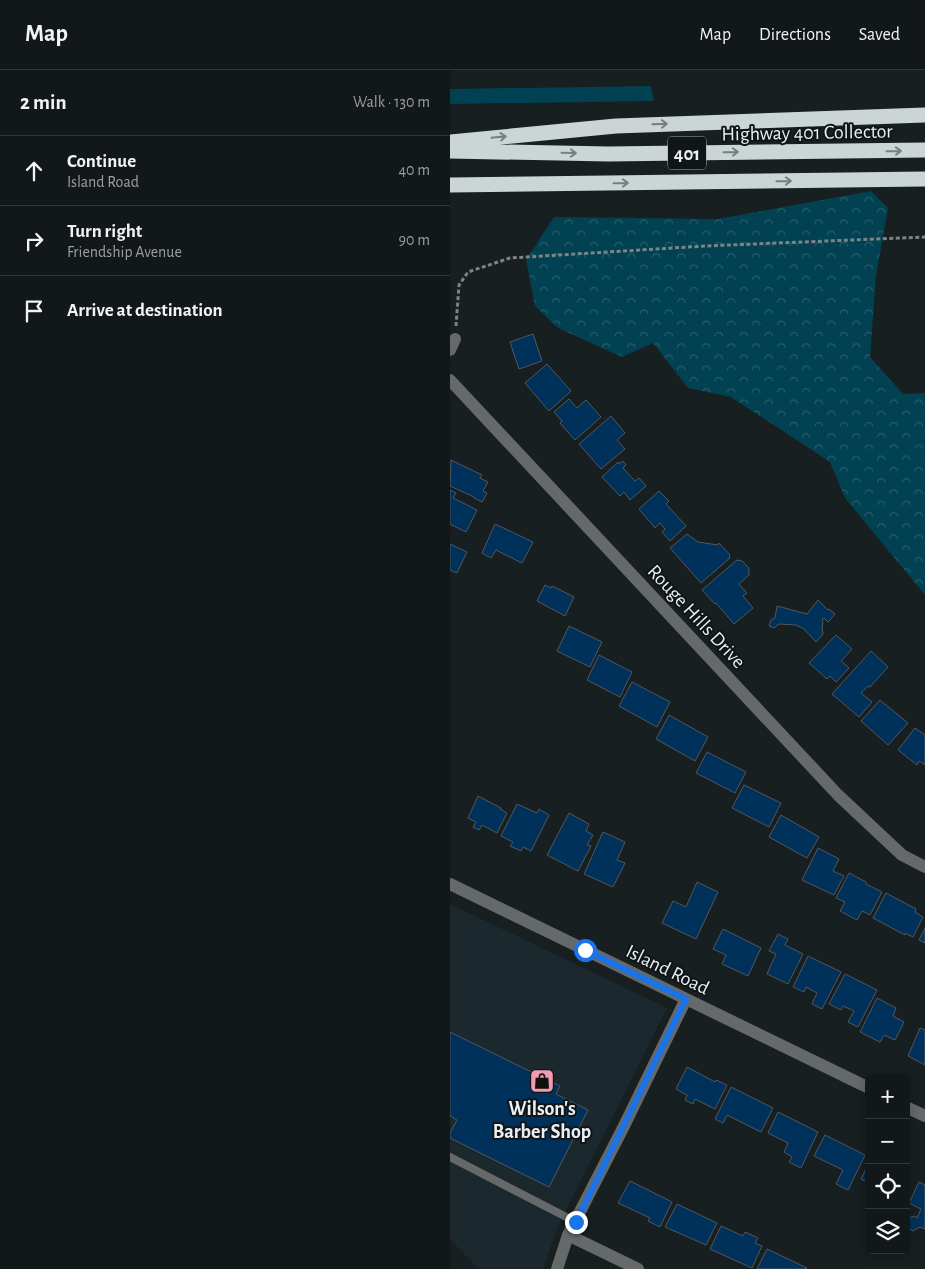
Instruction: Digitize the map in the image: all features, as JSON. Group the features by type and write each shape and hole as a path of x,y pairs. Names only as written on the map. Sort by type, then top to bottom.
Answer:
{"highway":[{"path":"450,142 616,126 925,115"},
{"name":"Highway 401 Collector","path":"450,151 608,154 925,150"},
{"path":"450,185 925,179"}],"street":[{"name":"Rouge Hills Drive","path":"450,380 838,795 902,855 925,868"},
{"name":"Island Road","path":"450,884 865,1086"},
{"path":"557,1269 568,1235 686,999"},
{"path":"910,1109 925,1116"},
{"path":"568,1235 638,1269"}],"lane":[{"path":"450,1157 576,1222"}],"path":[{"path":"453,345 459,285 468,272 510,258 715,246 925,237"}],"shaded area":[{"path":"450,904 667,1008 558,1226 543,1269 479,1269 450,1239"}],"green space":[{"path":"651,86 654,101 450,104 450,89"},
{"path":"871,191 888,208 876,276 870,357 903,394 925,393 925,595 845,498 830,462 731,397 688,388 653,343 622,357 558,328 535,306 526,260 554,217 718,219"}],"building":[{"path":"533,334 542,361 519,369 510,342"},
{"path":"547,364 571,391 549,411 525,383"},
{"path":"569,399 577,408 586,400 601,417 575,440 560,423 562,421 554,412"},
{"path":"611,416 625,433 617,440 625,449 601,469 579,444"},
{"path":"451,460 482,475 480,478 488,482 483,491 487,493 482,502 450,486"},
{"path":"623,461 626,465 623,468 635,481 639,478 646,486 630,500 624,492 620,496 602,477 618,462 619,464"},
{"path":"450,490 456,493 453,498 477,510 466,532 450,524"},
{"path":"659,491 669,501 666,504 686,526 670,541 662,532 665,529 660,523 655,528 639,509"},
{"path":"495,524 533,542 522,563 496,550 491,558 482,553"},
{"path":"687,534 698,542 718,545 719,543 730,555 730,558 701,583 670,548"},
{"path":"450,544 467,552 457,573 450,570"},
{"path":"737,560 742,561 749,568 749,575 739,584 747,593 743,596 753,608 734,624 702,590"},
{"path":"545,585 551,588 552,586 574,597 565,616 537,601"},
{"path":"818,600 835,614 828,622 824,618 822,620 823,634 816,642 804,629 796,625 779,624 774,628 769,626 771,620 775,618 777,606 807,614"},
{"path":"569,626 602,642 590,667 557,651"},
{"path":"836,635 852,649 841,661 849,668 836,682 830,676 827,679 809,663"},
{"path":"871,651 888,667 870,687 868,686 861,693 872,702 859,717 832,694"},
{"path":"599,655 632,672 620,697 587,680"},
{"path":"632,682 670,702 657,727 619,706"},
{"path":"880,700 908,723 888,745 861,721"},
{"path":"669,715 708,737 695,761 656,739"},
{"path":"915,728 925,735 925,765 919,761 917,765 898,750"},
{"path":"707,752 746,772 735,793 696,773"},
{"path":"744,785 781,803 769,827 732,808"},
{"path":"478,796 507,813 497,833 482,825 479,830 473,827 476,822 468,818"},
{"path":"517,804 537,813 539,809 549,815 531,851 523,847 521,851 510,846 513,842 501,836"},
{"path":"569,813 589,824 586,831 593,835 587,845 591,846 578,871 547,855"},
{"path":"781,815 819,837 807,858 769,837"},
{"path":"603,832 625,842 617,860 625,863 613,887 584,874"},
{"path":"818,848 839,859 833,871 844,876 834,895 802,880"},
{"path":"849,873 882,892 870,915 862,911 857,920 840,911 845,902 836,898"},
{"path":"697,882 718,892 696,939 662,923 673,901 686,907"},
{"path":"886,893 916,909 915,912 923,917 913,937 905,933 905,935 873,918"},
{"path":"925,928 925,943 919,940"},
{"path":"723,929 761,948 748,976 722,964 726,955 713,949"},
{"path":"778,934 788,939 785,945 803,954 788,984 767,974 776,954 769,951"},
{"path":"808,956 841,972 822,1009 812,1004 817,993 806,987 804,992 793,987"},
{"path":"845,974 877,990 858,1027 848,1022 854,1011 843,1006 841,1010 829,1004"},
{"path":"877,998 896,1008 893,1016 904,1022 895,1040 884,1035 880,1042 860,1032"},
{"path":"920,1028 925,1030 925,1065 908,1056"},
{"path":"450,1032 560,1086 556,1094 588,1110 549,1187 450,1138 450,1133 457,1120 450,1116"},
{"path":"687,1067 715,1082 716,1080 727,1085 715,1109 695,1099 693,1104 685,1100 687,1095 676,1089"},
{"path":"731,1087 773,1108 761,1132 727,1115 723,1123 715,1119"},
{"path":"778,1112 818,1132 801,1168 789,1162 792,1157 784,1152 788,1143 768,1133"},
{"path":"825,1135 865,1155 848,1190 836,1184 843,1170 814,1156"},
{"path":"865,1171 865,1181 861,1179"},
{"path":"630,1181 672,1202 660,1227 648,1221 650,1218 618,1203"},
{"path":"919,1182 925,1185 925,1229 920,1227 913,1231 910,1229 910,1218 914,1216 917,1218 921,1209 910,1204"},
{"path":"677,1204 717,1223 706,1245 665,1227"},
{"path":"721,1226 743,1236 745,1232 758,1238 755,1243 762,1246 752,1268 710,1249"},
{"path":"767,1249 807,1268 757,1269"}],"place":[{"name":"Wilson's Barber Shop","path":"542,1081"}],"route":[{"path":"576,1222 686,999 585,950"}]}
